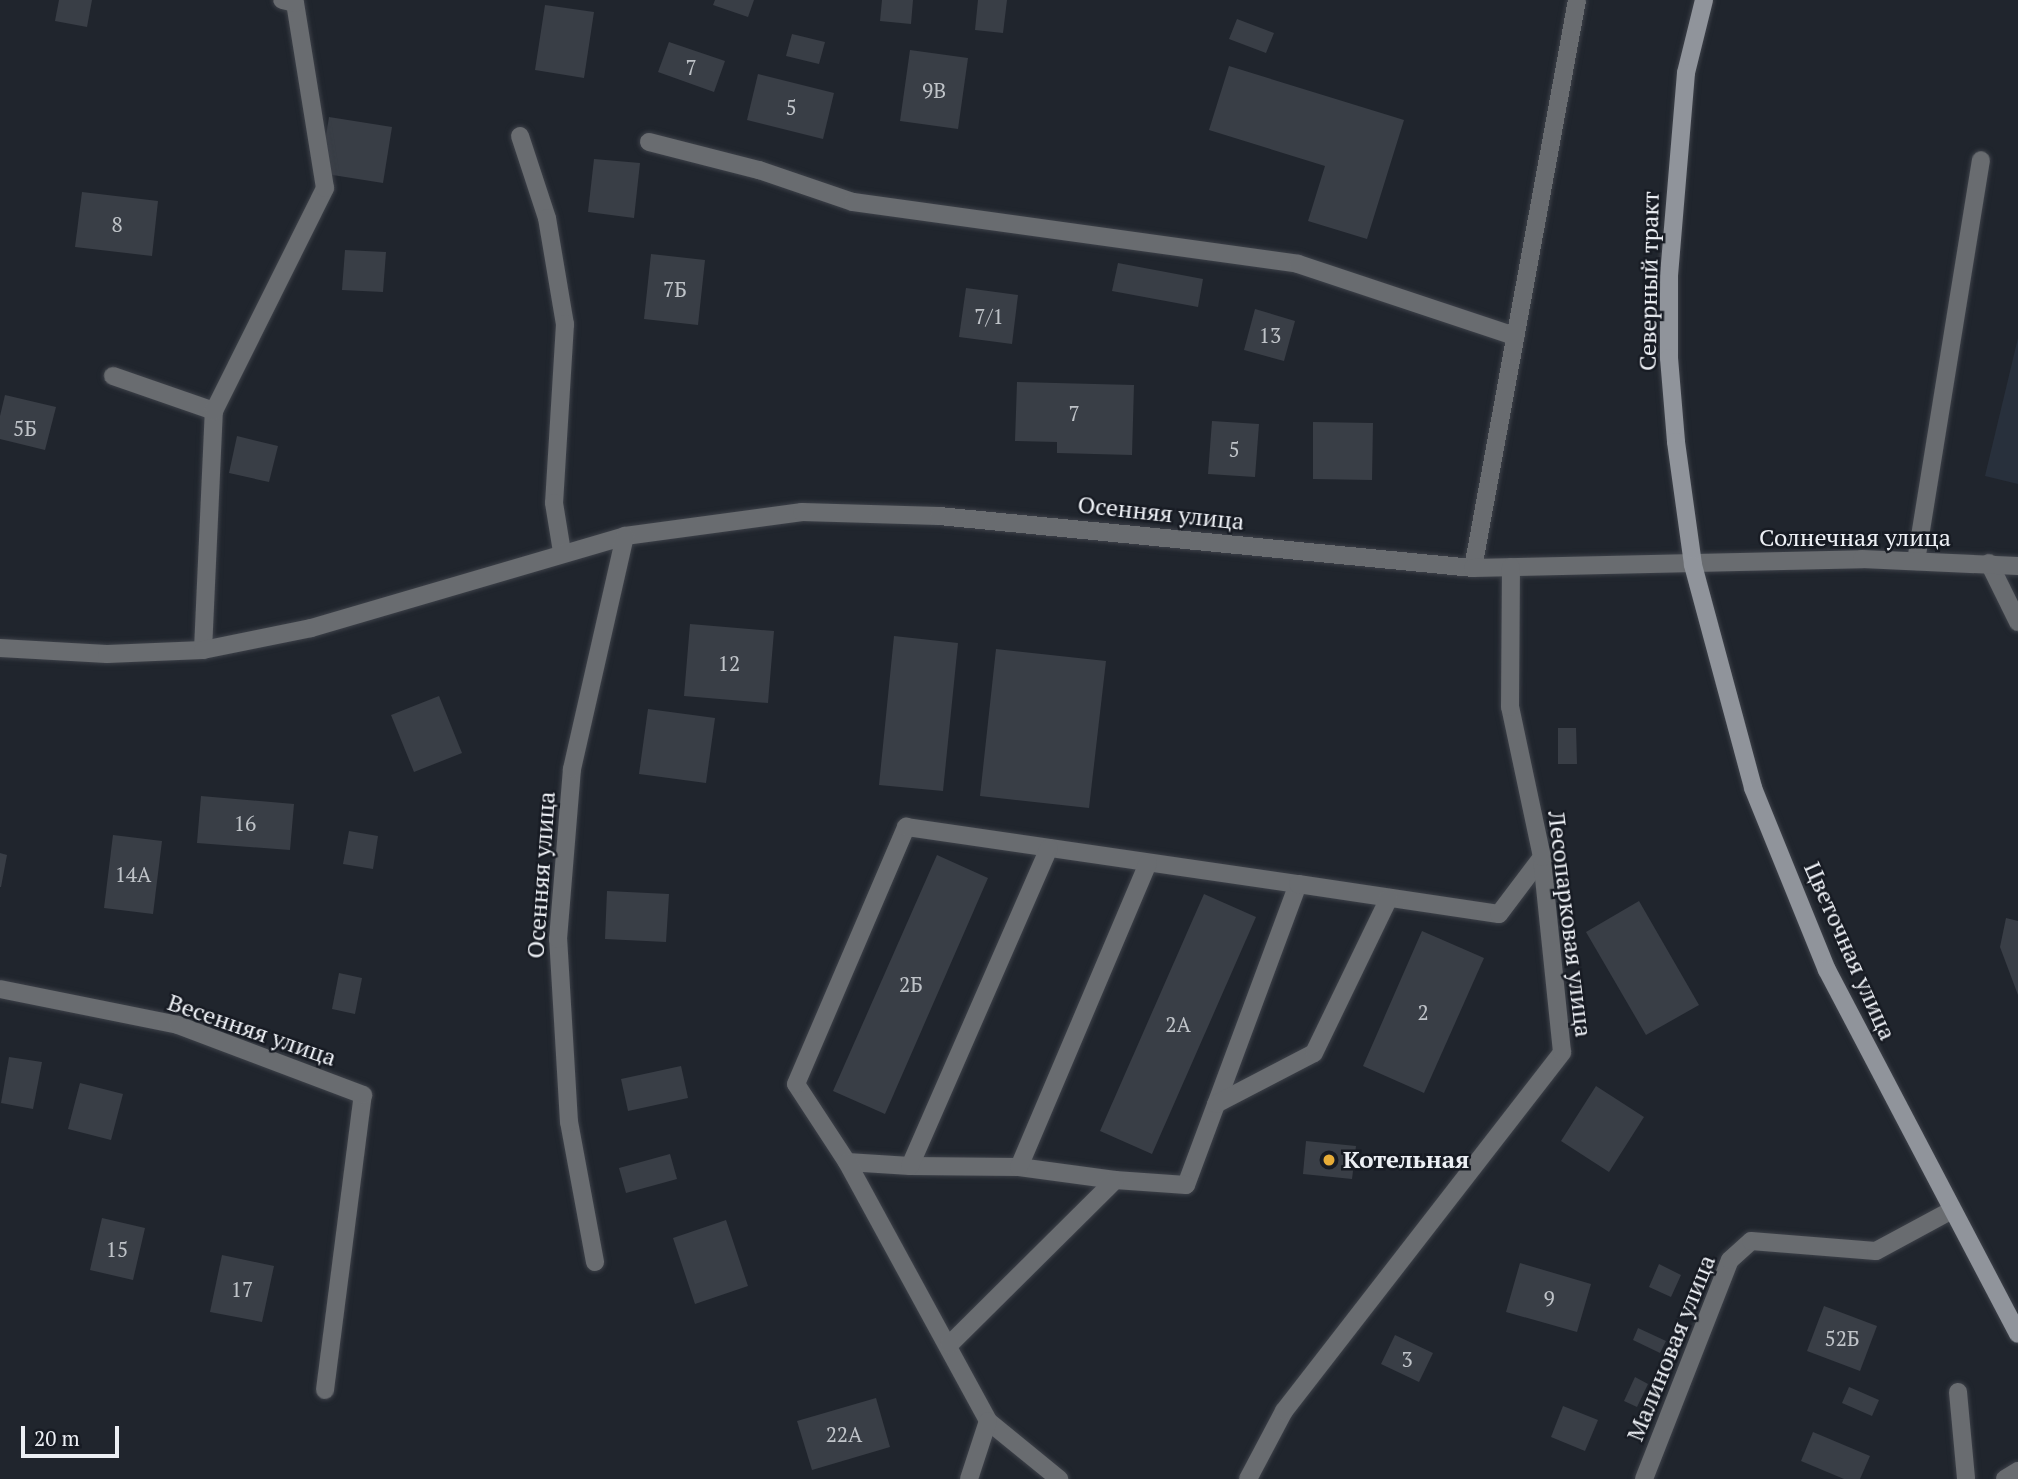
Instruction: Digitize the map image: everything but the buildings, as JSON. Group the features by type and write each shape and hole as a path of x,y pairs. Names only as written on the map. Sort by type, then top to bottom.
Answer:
{"main road":[{"name":"Северный тракт","path":"1693,565 1672,394 1669,275 1686,73 1704,0"},
{"name":"Цветочная улица","path":"1693,565 1753,788 1826,970 1950,1211 2018,1335"}],"street":[{"path":"203,650 214,411 325,188 295,3 282,0"},
{"path":"1473,568 1577,0"},
{"path":"520,136 547,218 565,324 554,503 562,552"},
{"path":"649,142 770,174 853,202 1298,264 1516,336"},
{"path":"1916,561 1982,160"},
{"path":"113,376 214,411"},
{"name":"Осенняя улица","path":"0,648 107,654 203,650 311,628 421,598 562,552 625,536 802,512 939,516 1473,568 1693,565"},
{"name":"Осенняя улица","path":"595,1262 569,1122 558,939 572,769 625,536"},
{"name":"Солнечная улица","path":"1693,565 1862,559 2018,566"},
{"path":"1989,563 2018,622"},
{"name":"Лесопарковая улица","path":"1248,1479 1284,1410 1562,1052 1542,857 1510,707 1511,567"},
{"path":"1059,1479 988,1421 847,1162 796,1084 906,827 1499,914 1542,857"},
{"path":"910,1166 1049,848"},
{"path":"1019,1167 1148,863"},
{"path":"847,1162 910,1166 1019,1167 1115,1180 1186,1185 1297,884"},
{"path":"1216,1104 1314,1053 1389,898"},
{"name":"Весенняя улица","path":"0,989 178,1025 363,1095 326,1390"},
{"path":"949,1345 1115,1180"},
{"name":"Малиновая улица","path":"1644,1479 1730,1260 1751,1241 1876,1251 1950,1211"},
{"path":"1958,1392 1966,1479"},
{"path":"969,1479 988,1421"},
{"path":"2005,1479 2018,1471"}],"shaded area":[{"path":"2018,338 2018,484 1985,476"}],"place":[{"name":"Котельная","path":"1329,1160"}]}
